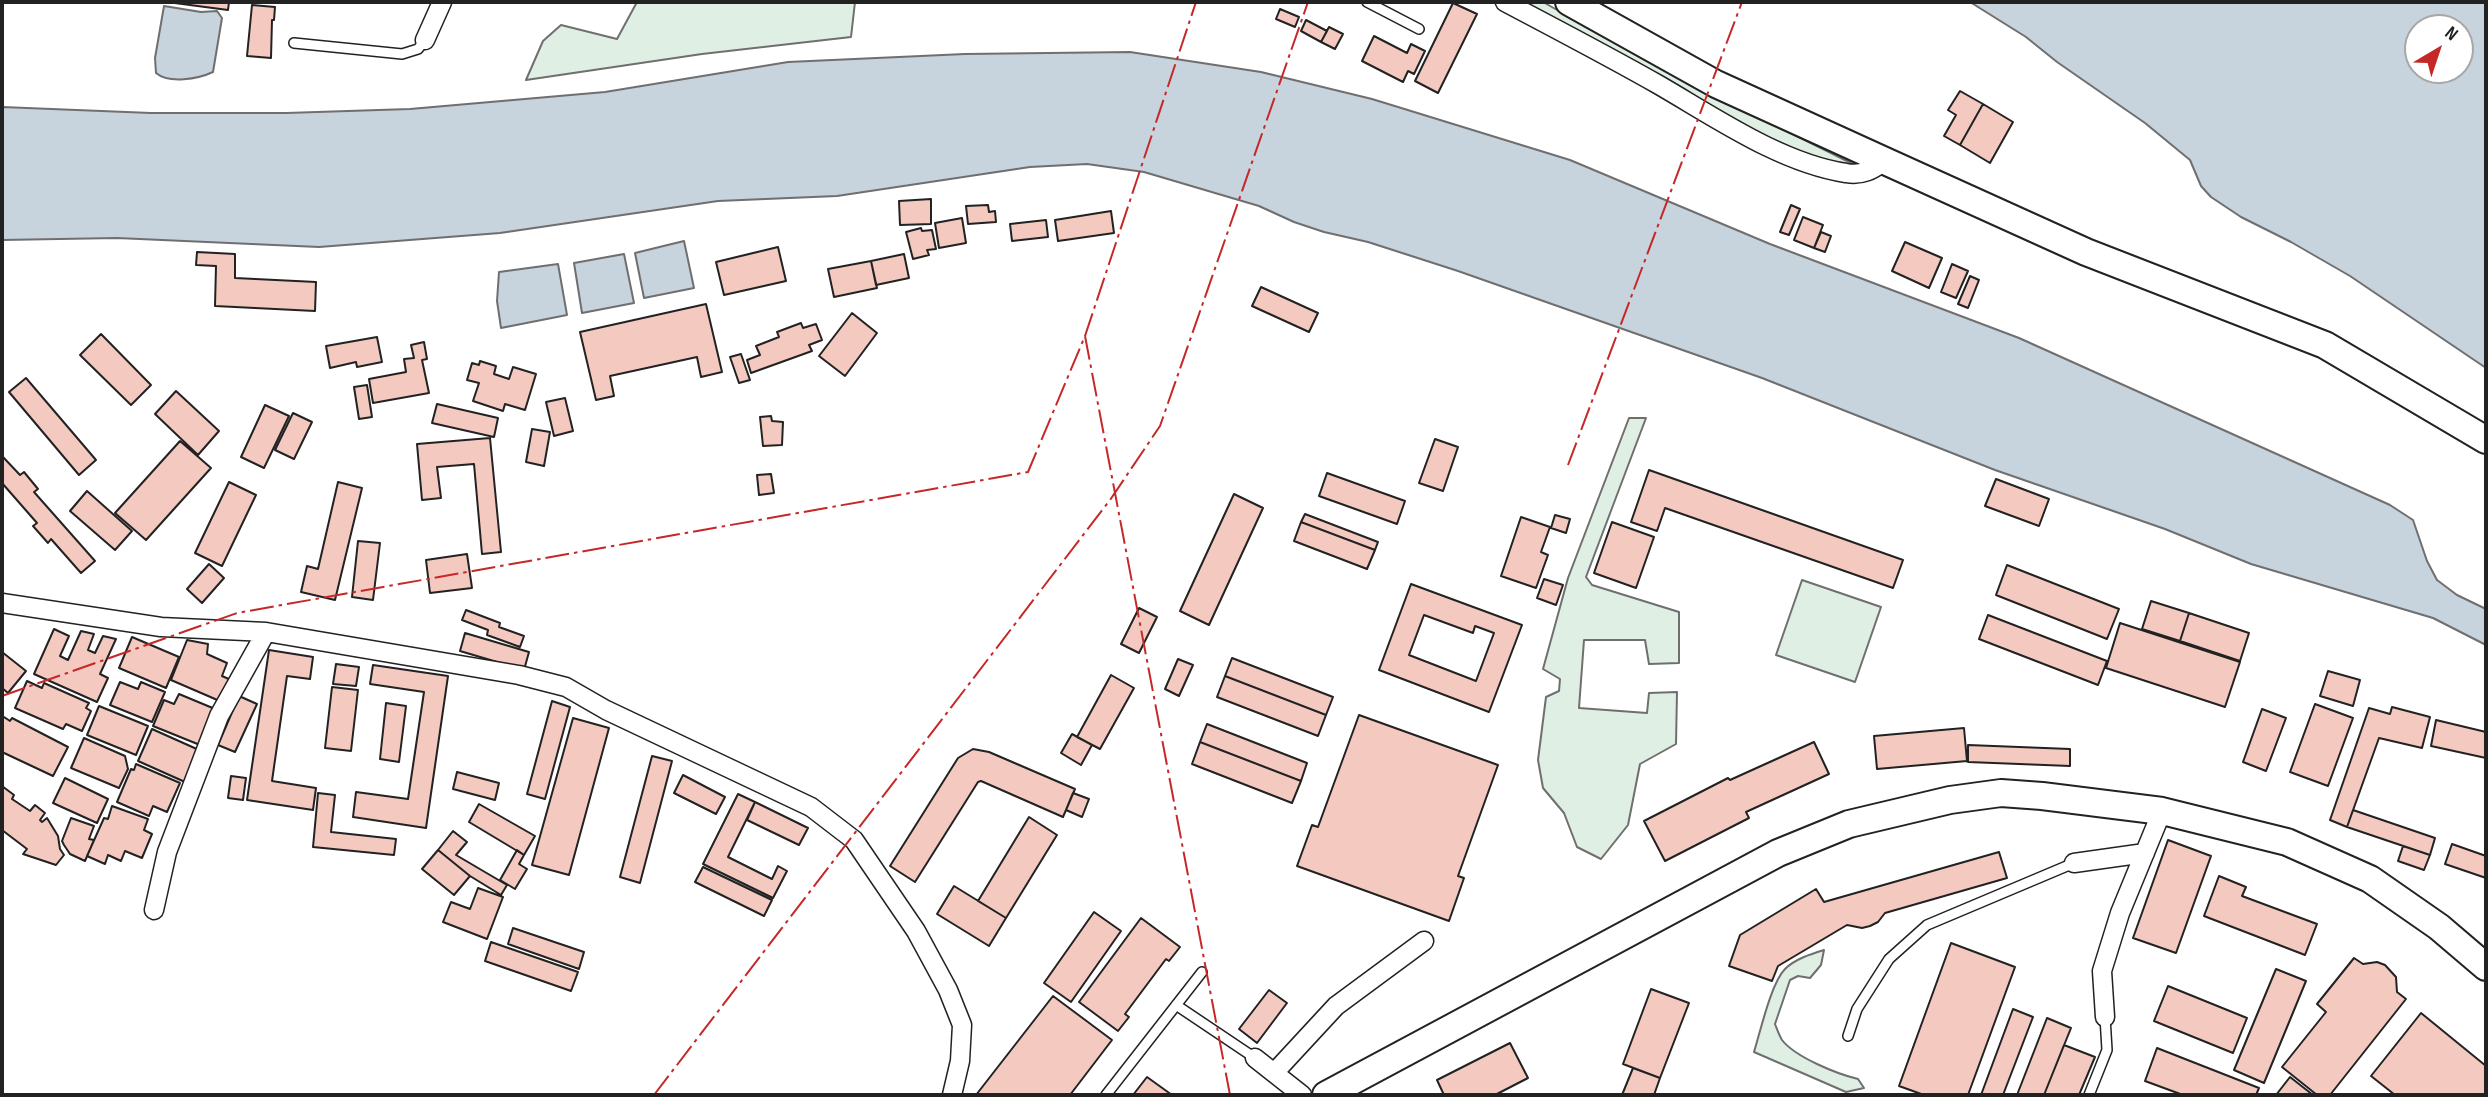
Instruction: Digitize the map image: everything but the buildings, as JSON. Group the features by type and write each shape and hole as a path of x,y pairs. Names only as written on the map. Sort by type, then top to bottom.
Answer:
{"main road":[{"path":"1569,2 1716,84 1885,161 2086,252 2325,345 2486,440"},
{"path":"1326,1095 1778,853 1849,824 1950,800 2001,793 2162,811 2287,842 2370,879 2439,927 2486,967"}],"street":[{"path":"425,40 442,2"},
{"path":"1505,2 1608,56 1747,136 1810,164 1848,174 1866,173 1885,161"},
{"path":"2,603 160,627 266,632 519,675 566,687 607,710 811,807 854,840 916,931 947,990 962,1025 960,1061 953,1095"},
{"path":"154,909 167,852 219,716 266,632"},
{"path":"2105,1017 2102,971 2120,913 2162,811"},
{"path":"2074,863 2145,853"},
{"path":"1274,1073 1336,1006 1424,941"},
{"path":"1255,1058 1302,1095"}],"lane":[{"path":"1367,2 1382,6 1419,29"},
{"path":"294,43 402,54 418,49 425,40"},
{"path":"1848,1036 1857,1009 1889,959 1927,925 2074,863"},
{"path":"1106,1095 1202,972"},
{"path":"1176,1005 1255,1058"},
{"path":"2089,1095 2106,1050 2105,1017"}],"green space":[{"path":"637,2 855,2 851,37 702,54 526,80 543,41 561,25 617,39"},
{"path":"1520,2 1543,2 1664,70 1855,165 1843,170 1712,113"},
{"path":"1629,418 1646,418 1586,577 1592,585 1679,612 1679,663 1649,664 1645,640 1584,640 1579,708 1647,713 1649,693 1677,692 1676,744 1640,764 1628,825 1601,859 1577,847 1564,813 1543,788 1538,760 1546,697 1559,691 1560,679 1543,669 1568,578"},
{"path":"1802,580 1881,607 1855,682 1776,655"},
{"path":"1824,950 1821,965 1810,978 1798,976 1790,980 1775,1024 1782,1040 1796,1053 1828,1069 1858,1079 1864,1088 1846,1092 1754,1052 1780,976 1793,962"}],"shaded area":[{"path":"1970,2 2486,2 2486,368 2350,276 2241,217 2211,197 2201,186 2190,160 2145,123 2057,62 2026,37"},
{"path":"164,6 201,12 217,11 222,18 213,72 184,79 168,78 156,73 155,58"},
{"path":"1130,52 1261,72 1372,99 1570,160 1770,244 2019,338 2390,505 2413,520 2427,561 2437,580 2457,595 2486,609 2486,645 2433,618 2251,564 2165,529 1995,470 1762,378 1458,271 1368,242 1324,232 1259,206 1144,172 1087,164 1030,167 837,196 718,201 500,233 319,247 117,238 2,240 2,107 151,113 410,109 605,92 788,62 965,54"},
{"path":"684,241 694,288 644,298 635,253"},
{"path":"624,254 634,303 582,313 574,263"},
{"path":"558,264 567,315 501,328 497,301 499,272"}],"power":[{"path":"2,696 237,613 1028,472 1085,336 1196,2"},
{"path":"654,1095 1110,500 1160,426 1308,2"},
{"path":"1568,465 1742,2"},
{"path":"1085,336 1230,1095"}]}
